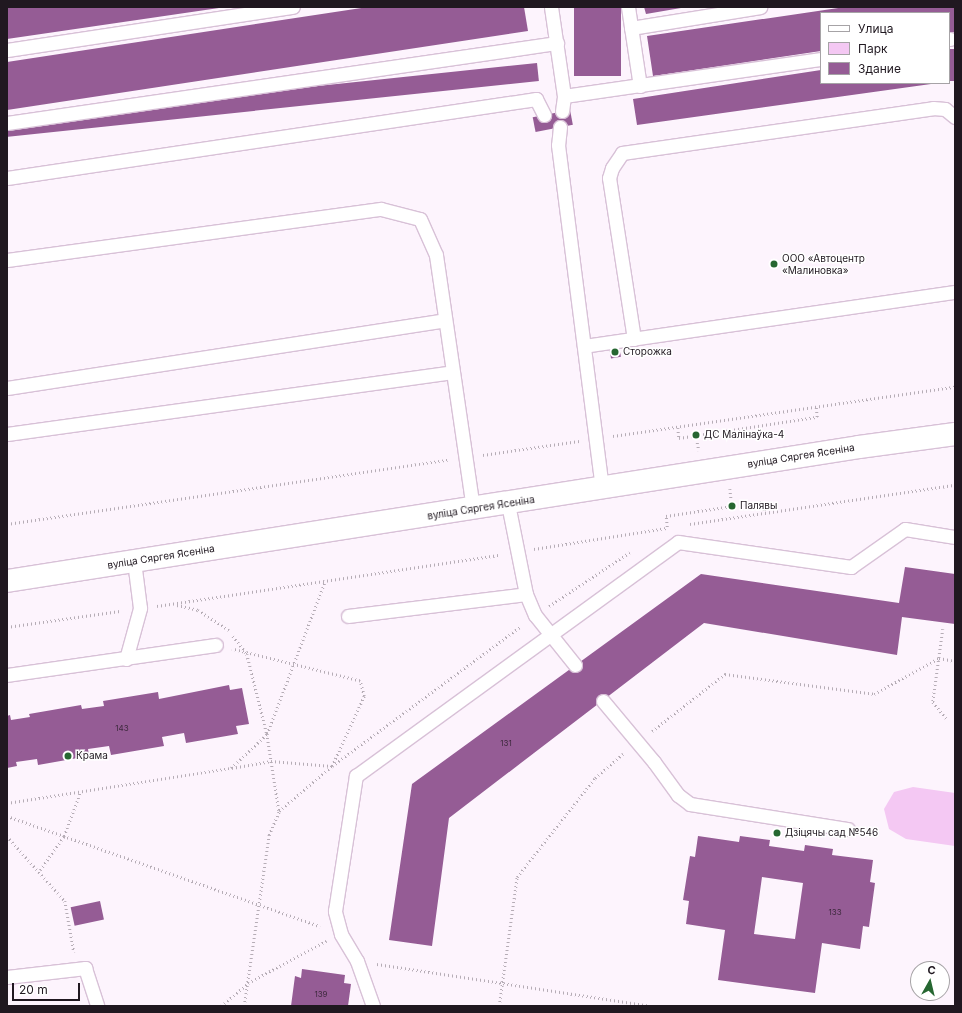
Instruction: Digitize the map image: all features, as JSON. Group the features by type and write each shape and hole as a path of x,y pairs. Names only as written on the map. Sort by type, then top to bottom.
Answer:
{"main road":[{"name":"вуліца Сяргея Ясеніна","path":"7,581 508,504 852,448 955,434"}],"lane":[{"path":"7,50 293,7"},
{"path":"552,7 564,96 562,111"},
{"path":"628,7 640,86"},
{"path":"631,28 760,7"},
{"path":"7,123 557,43"},
{"path":"564,96 820,59"},
{"path":"7,178 536,99 544,115"},
{"path":"634,339 609,178 612,168 622,153 933,108 945,109 955,117"},
{"path":"555,127 602,488"},
{"path":"7,260 381,209 420,219 436,255 473,509"},
{"path":"584,346 955,292"},
{"path":"7,388 445,320"},
{"path":"7,434 453,372"},
{"path":"508,504 516,552 526,594 535,615 575,665"},
{"path":"373,1006 357,961 341,934 335,910 356,776 678,542 851,567 905,530 955,537"},
{"path":"126,659 140,608 134,561"},
{"path":"348,616 526,594"},
{"path":"7,676 216,645"},
{"path":"603,701 678,795 690,804 848,829"},
{"path":"7,977 85,968 97,1006"}],"path":[{"path":"678,428 680,438 817,417 816,407"},
{"path":"682,525 955,485"},
{"path":"667,528 666,516 763,502 765,512"},
{"path":"7,627 175,604 675,526"},
{"path":"654,536 667,528"},
{"path":"244,1006 269,835 280,811 332,766 535,615 634,549"},
{"path":"231,768 267,734 293,663 326,581"},
{"path":"175,604 198,610 225,626 247,654 267,734 280,811"},
{"path":"943,629 933,702 946,718"},
{"path":"216,645 247,654 293,663 360,681 364,696 332,766"},
{"path":"499,1006 517,877 595,778 637,742 725,674 874,694 939,658 955,661"},
{"path":"7,803 80,793 271,761 332,766"},
{"path":"40,870 64,836 80,793"},
{"path":"7,816 341,934"},
{"path":"7,836 40,870 66,901"},
{"path":"221,1006 248,983 341,934"},
{"path":"357,961 650,1006"}],"green space":[{"path":"913,787 955,793 955,846 906,839 889,829 884,809 894,792"}],"building":[{"path":"7,7 219,7 219,8 7,39"},
{"path":"368,7 524,7 528,31 7,110 7,62"},
{"path":"574,7 621,7 621,76 574,76"},
{"path":"644,7 681,7 681,8 646,14"},
{"path":"845,7 955,7 955,32 950,33 950,12 820,12 820,51 653,76 647,36"},
{"path":"950,49 955,49 955,81 950,81"},
{"path":"537,63 539,81 7,137 7,119"},
{"path":"820,70 820,84 931,84 637,125 633,99"},
{"path":"570,110 573,125 536,132 533,117"},
{"name":"Сторожка","path":"619,346 621,357 611,359 609,348"},
{"path":"905,567 955,574 955,624 902,617 897,655 704,623 449,818 432,946 389,940 412,784 701,574 899,603"},
{"path":"229,685 230,690 242,688 249,724 236,726 238,734 186,743 184,733 162,737 164,746 111,755 109,746 88,749 89,756 38,765 37,759 16,762 17,766 7,768 7,716 10,715 11,720 30,717 29,714 81,705 82,709 104,706 103,701 158,692 159,699"},
{"path":"698,836 739,842 740,836 770,840 769,846 804,851 805,845 833,849 832,855 873,860 870,882 875,883 869,927 863,926 860,949 822,943 815,993 718,980 725,930 686,924 689,901 683,900 690,856 695,857","holes":["762,877 803,883 795,939 754,934"]},
{"path":"100,901 104,920 75,926 71,907"},
{"path":"302,969 345,975 344,983 351,984 348,1006 291,1006 295,976 301,978"}],"place":[{"name":"ООО «Автоцентр «Малиновка»","path":"774,264"},
{"name":"Сторожка","path":"615,352"},
{"name":"ДС Малінаўка-4","path":"696,435"},
{"name":"Палявы","path":"732,506"},
{"name":"Крама","path":"68,756"},
{"name":"Дзіцячы сад №546","path":"777,833"}]}
